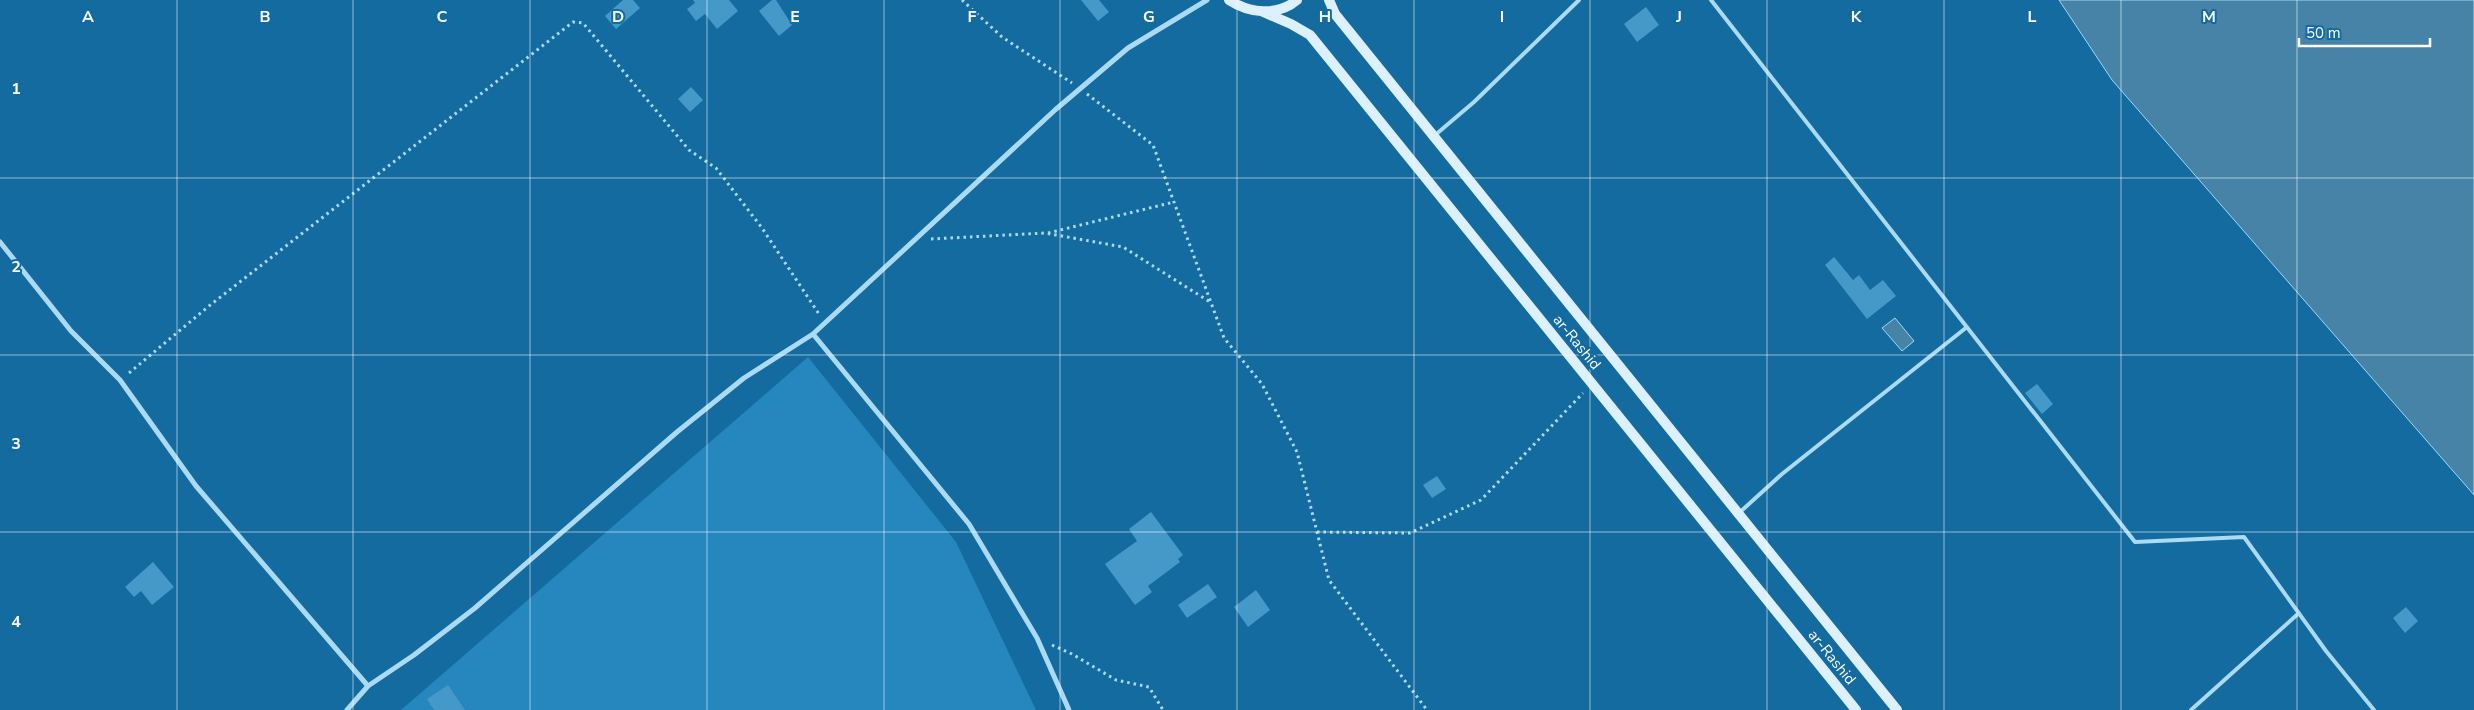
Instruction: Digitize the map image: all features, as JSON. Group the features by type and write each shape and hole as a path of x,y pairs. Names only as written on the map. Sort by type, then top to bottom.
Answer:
{"street":[{"path":"347,710 368,686 414,655 475,608 669,438 744,378 813,334 1080,89 1128,48 1206,0"},
{"name":"ar-Rashid","path":"1229,0 1240,7 1261,11 1291,24 1310,35 1856,710"},
{"path":"1261,11 1276,10 1297,0"},
{"name":"ar-Rashid","path":"1328,0 1335,14 1897,710"},
{"path":"0,242 71,331 120,380 196,486 368,686"},
{"path":"813,334 969,524 1037,638 1069,710"}],"lane":[{"path":"1434,136 1474,102 1579,0"},
{"path":"1711,0 2135,542 2244,537 2299,613 2374,710"},
{"path":"1739,513 1782,474 1966,327"},
{"path":"2191,710 2299,613"}],"path":[{"path":"962,0 1002,37 1080,89 1153,145 1224,338 1262,384 1297,452 1329,580 1427,710"},
{"path":"120,380 209,306 573,22 583,23 689,150 716,168 762,228 825,323"},
{"path":"917,239 1045,233 1174,202"},
{"path":"1045,233 1123,247 1211,302"},
{"path":"1317,532 1410,533 1481,500 1592,384"},
{"path":"1037,638 1072,654 1116,680 1149,687 1163,710"}],"shaded area":[{"path":"2059,0 2474,0 2474,495 2112,80"},
{"path":"1895,318 1914,341 1902,351 1882,328"},
{"path":"808,357 956,542 1036,710 401,710"}],"building":[{"path":"623,0 633,0 640,8 616,29 605,16"},
{"path":"693,0 729,0 738,11 717,29 705,14 696,21 687,9 695,3"},
{"path":"772,0 776,0 792,25 779,36 759,11"},
{"path":"1081,0 1099,0 1109,12 1098,21"},
{"path":"1646,7 1659,25 1637,42 1624,24"},
{"path":"691,87 703,100 690,112 678,99"},
{"path":"1834,257 1853,280 1859,275 1870,290 1883,280 1896,296 1867,319 1825,265"},
{"path":"2037,384 2053,404 2042,414 2025,393"},
{"path":"1437,476 1446,489 1432,498 1423,485"},
{"path":"1151,512 1183,555 1178,559 1180,562 1148,586 1152,592 1135,605 1105,564 1137,541 1129,529"},
{"path":"153,562 174,587 152,605 141,591 134,597 125,587"},
{"path":"1208,584 1217,597 1187,618 1178,605"},
{"path":"1256,590 1270,610 1248,627 1234,607"},
{"path":"2406,607 2418,621 2405,633 2393,618"},
{"path":"448,685 465,710 434,710 427,699"}]}
